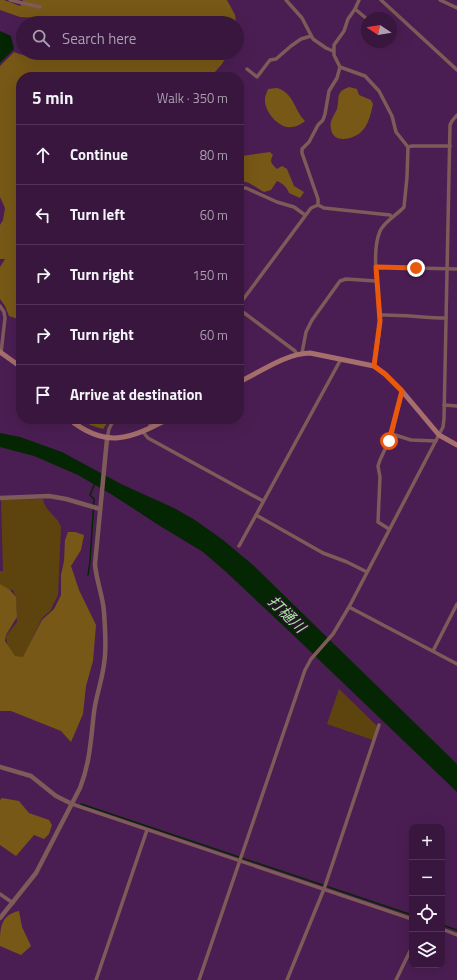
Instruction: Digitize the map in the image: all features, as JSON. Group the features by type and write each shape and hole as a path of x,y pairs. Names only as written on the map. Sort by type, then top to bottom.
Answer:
{"main road":[{"path":"0,352 16,363"},
{"path":"244,379 280,361 300,354 310,353 374,366 385,374 402,391 439,436 457,445"},
{"path":"75,424 88,432 107,439 125,437 143,432 158,424"}],"street":[{"path":"10,0 40,8"},
{"path":"286,0 302,18 311,36 326,48 333,51"},
{"path":"318,206 318,199 302,153 302,149 310,142 318,125 323,120 329,91 337,78 340,67 333,51 334,45 344,31 348,19 359,0"},
{"path":"381,0 457,70"},
{"path":"440,0 457,8"},
{"path":"355,9 361,14"},
{"path":"247,69 257,77 270,60 276,58 301,39 311,36"},
{"path":"340,67 365,76 379,91 392,116 396,132 408,147 406,201 404,207 385,224 380,232 377,245 376,281 380,321 374,366"},
{"path":"199,980 305,670 311,659 331,636 348,608 439,436 444,419 450,125 457,115"},
{"path":"408,147 450,146"},
{"path":"244,188 294,208 305,215"},
{"path":"244,298 311,208 318,206 324,208 390,215 392,218"},
{"path":"376,267 457,269"},
{"path":"244,313 300,354 306,332 312,320 340,281 346,278 376,281"},
{"path":"0,306 4,312 4,318 0,352"},
{"path":"379,315 392,314 420,318 446,318"},
{"path":"239,546 341,359"},
{"path":"389,529 378,522 380,477 378,466 392,434 402,391"},
{"path":"444,405 457,406"},
{"path":"0,918 36,873 86,774 96,701 105,662 106,650 103,600 95,573 95,564 107,439 112,424"},
{"path":"149,429 150,424"},
{"path":"143,432 148,438 263,501"},
{"path":"392,434 411,440 436,441"},
{"path":"0,498 49,496 66,499 100,509"},
{"path":"256,516 323,553 347,562 367,572"},
{"path":"433,651 457,604"},
{"path":"348,608 457,664"},
{"path":"287,980 324,889 379,725"},
{"path":"0,767 30,776 56,796 72,804 409,918"},
{"path":"96,980 147,830"},
{"path":"0,894 13,903"},
{"path":"445,930 457,935"},
{"path":"396,980 409,953"}],"shaded area":[{"path":"0,0 20,6 23,0 227,0 235,16 17,16 0,10"},
{"path":"14,52 16,53 16,60 224,60 215,72 16,72 16,318 9,316 0,299 0,267 5,259 0,259 0,225 3,220 5,208 0,197 0,66"},
{"path":"349,87 357,89 359,95 371,100 373,104 371,114 363,130 350,138 340,139 333,134 331,123 337,109 340,93"},
{"path":"277,88 283,90 287,94 305,121 297,126 287,127 275,120 266,108 265,98 268,89"},
{"path":"270,152 273,155 271,161 274,166 277,169 282,166 287,169 294,186 304,192 300,198 289,193 281,183 277,181 271,190 264,192 244,182 244,156"},
{"path":"89,424 106,424 103,429"},
{"path":"43,499 46,507 57,519 61,527 58,595 50,611 42,618 22,661 16,663 8,649 6,636 17,622 16,598 13,590 0,589 0,571 3,571 1,500"},
{"path":"68,532 75,532 84,535 81,550 71,566 79,590 96,625 93,661 86,686 83,714 71,742 61,731 11,711 0,711 0,584 10,590 16,597 17,617 6,635 5,641 15,656 23,657 42,620 54,609 61,595 61,575 64,561 65,540"},
{"path":"339,689 377,726 373,740 327,724"},
{"path":"2,798 19,801 29,813 49,820 52,825 49,834 44,839 34,835 16,856 0,845 0,800"},
{"path":"19,911 22,927 31,946 21,955 0,946 2,924 8,916"}],"water":[{"path":"0,31 11,36 14,49 0,63"},
{"name":"打樋川","path":"0,433 20,437 62,452 121,484 174,508 195,520 223,540 253,565 457,764 457,792 290,632 203,552 78,475 34,456 0,447"}],"waterway":[{"path":"88,575 94,499 90,495 95,483"},
{"path":"81,804 409,914"},
{"path":"445,926 457,930"}],"route":[{"path":"389,441 402,391 385,374 374,366 380,321 378,311 376,267 416,268"}]}
